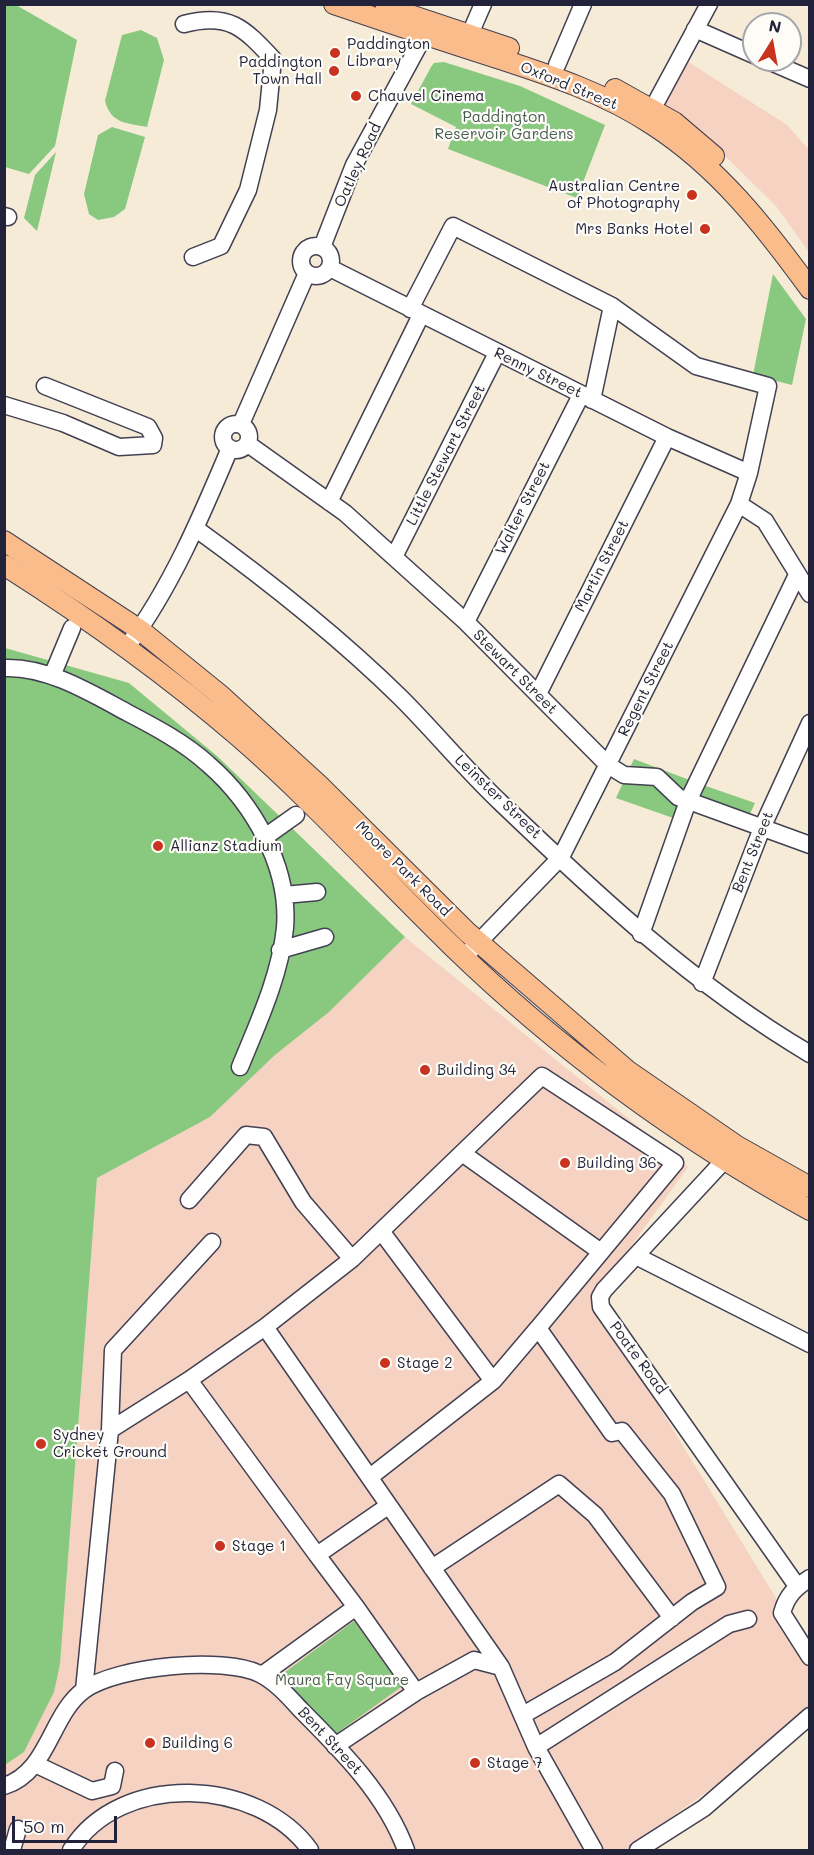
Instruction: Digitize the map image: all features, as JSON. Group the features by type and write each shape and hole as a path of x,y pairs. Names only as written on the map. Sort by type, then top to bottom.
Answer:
{"main road":[{"name":"Oxford Street","path":"333,4 428,28 555,71 653,108 701,144 744,184 810,267"},
{"name":"Oxford Street","path":"378,4 428,28 470,34 555,71 654,125 699,159 749,209 810,289"},
{"name":"Moore Park Road","path":"4,541 52,570 140,630 275,743 535,994 731,1153 810,1210"},
{"name":"Moore Park Road","path":"4,565 126,648 208,711 249,746 464,957 552,1034 622,1090 731,1153 810,1187"}],"street":[{"path":"470,34 483,4"},
{"path":"555,71 583,4"},
{"path":"653,108 709,4"},
{"path":"184,24 213,20 245,29 273,59 268,110 248,190 221,246 193,257"},
{"name":"Oatley Road","path":"322,247 354,165 428,28"},
{"path":"695,29 742,50"},
{"path":"794,72 810,79"},
{"path":"329,502 453,226 612,306"},
{"path":"312,246 322,247 330,254 330,268 319,276 307,273 301,265 302,256 312,246"},
{"name":"Renny Street","path":"330,268 667,437 749,473"},
{"path":"241,424 307,273"},
{"name":"Regent Street","path":"464,957 561,857 739,504 749,473 768,386 696,366 612,306"},
{"name":"Walter Street","path":"466,622 586,397 612,306"},
{"name":"Little Stewart Street","path":"394,557 497,353"},
{"path":"4,405 63,423 119,447 153,445 154,438 148,427 45,386"},
{"path":"231,424 241,424 249,430 248,444 241,449 230,448 223,440 224,431 231,424"},
{"name":"Martin Street","path":"538,694 667,437"},
{"name":"Stewart Street","path":"248,444 329,502 394,557 466,622 608,765 624,775 657,777 678,797 810,845"},
{"path":"126,648 140,630 195,528 230,448"},
{"path":"739,504 761,516 810,594"},
{"name":"Leinster Street","path":"195,528 289,597 400,697 500,802 641,934 702,983 810,1054"},
{"path":"641,934 688,801 797,575"},
{"path":"52,676 72,628"},
{"path":"7,663 52,676 159,729 208,764 242,801 265,837 284,895 285,929 271,986 240,1067"},
{"name":"Bent Street","path":"702,983 762,828 804,749 810,723"},
{"path":"265,837 296,815"},
{"path":"284,895 317,892"},
{"path":"280,950 325,937"},
{"path":"110,1430 189,1380 265,1327 352,1259 542,1076 675,1164 493,1380 370,1477"},
{"path":"189,1200 246,1135 264,1137 303,1202 352,1259"},
{"path":"462,1153 601,1252"},
{"name":"Poate Road","path":"731,1153 604,1290 600,1297 601,1308 803,1582"},
{"path":"381,1231 493,1380"},
{"path":"4,1786 25,1774 35,1764 68,1708 84,1690 110,1430 113,1350 212,1242"},
{"path":"636,1256 810,1344"},
{"path":"265,1327 501,1667 536,1747 594,1851"},
{"path":"523,1715 615,1662 717,1587 672,1494 622,1431 612,1433 538,1328"},
{"path":"189,1380 416,1692"},
{"path":"432,1568 559,1484 594,1515 672,1618"},
{"path":"317,1555 388,1506"},
{"path":"803,1582 786,1599 782,1612 810,1657"},
{"path":"262,1675 356,1607"},
{"path":"536,1747 729,1624 748,1619"},
{"path":"335,1746 416,1692 474,1660 501,1667"},
{"name":"Bent Street","path":"84,1690 107,1680 151,1670 203,1663 239,1667 262,1675 283,1691 368,1781 392,1819 406,1851"},
{"path":"638,1851 704,1808 810,1716"},
{"path":"35,1764 92,1791 112,1786 115,1771"},
{"path":"71,1851 79,1838 107,1815 141,1800 170,1794 199,1792 230,1796 262,1810 286,1826 310,1851"},
{"path":"12,1851 18,1829"}],"shaded area":[{"path":"682,58 787,125 809,150 809,252 776,206 715,146 659,104"},
{"path":"405,937 688,1167 593,1299 809,1652 809,1719 625,1850 5,1850 5,1765 24,1752 60,1664 97,1178 210,1117 275,1055 329,1012"}],"green space":[{"path":"5,4 16,5 77,40 55,146 29,174 5,167"},
{"path":"141,30 157,38 164,60 147,127 116,118 111,114 105,101 122,35"},
{"name":"Paddington Reservoir Gardens","path":"444,62 520,86 605,125 577,198 448,149 456,127 411,104 434,63"},
{"path":"112,127 145,137 125,209 114,217 98,220 89,214 84,194 98,135"},
{"path":"56,152 37,231 24,218 35,175"},
{"path":"773,274 806,319 792,385 753,375"},
{"name":"Allianz Stadium","path":"5,648 129,683 217,756 405,937 329,1012 275,1055 210,1117 97,1178 60,1664 54,1692 24,1752 5,1765"},
{"path":"634,759 692,781 676,819 616,798"},
{"path":"700,784 755,803 748,818 694,798"},
{"name":"Maura Fay Square","path":"354,1621 401,1687 337,1733 332,1734 309,1711 284,1673"}],"place":[{"name":"Paddington Library","path":"335,53"},
{"name":"Paddington Town Hall","path":"334,71"},
{"name":"Chauvel Cinema","path":"356,96"},
{"name":"Australian Centre of Photography","path":"692,195"},
{"name":"Mrs Banks Hotel","path":"705,229"},
{"name":"Allianz Stadium","path":"158,846"},
{"name":"Building 34","path":"425,1070"},
{"name":"Building 36","path":"565,1163"},
{"name":"Stage 2","path":"385,1363"},
{"name":"Sydney Cricket Ground","path":"41,1444"},
{"name":"Stage 1","path":"220,1546"},
{"name":"Building 6","path":"150,1743"},
{"name":"Stage 7","path":"475,1763"}]}
